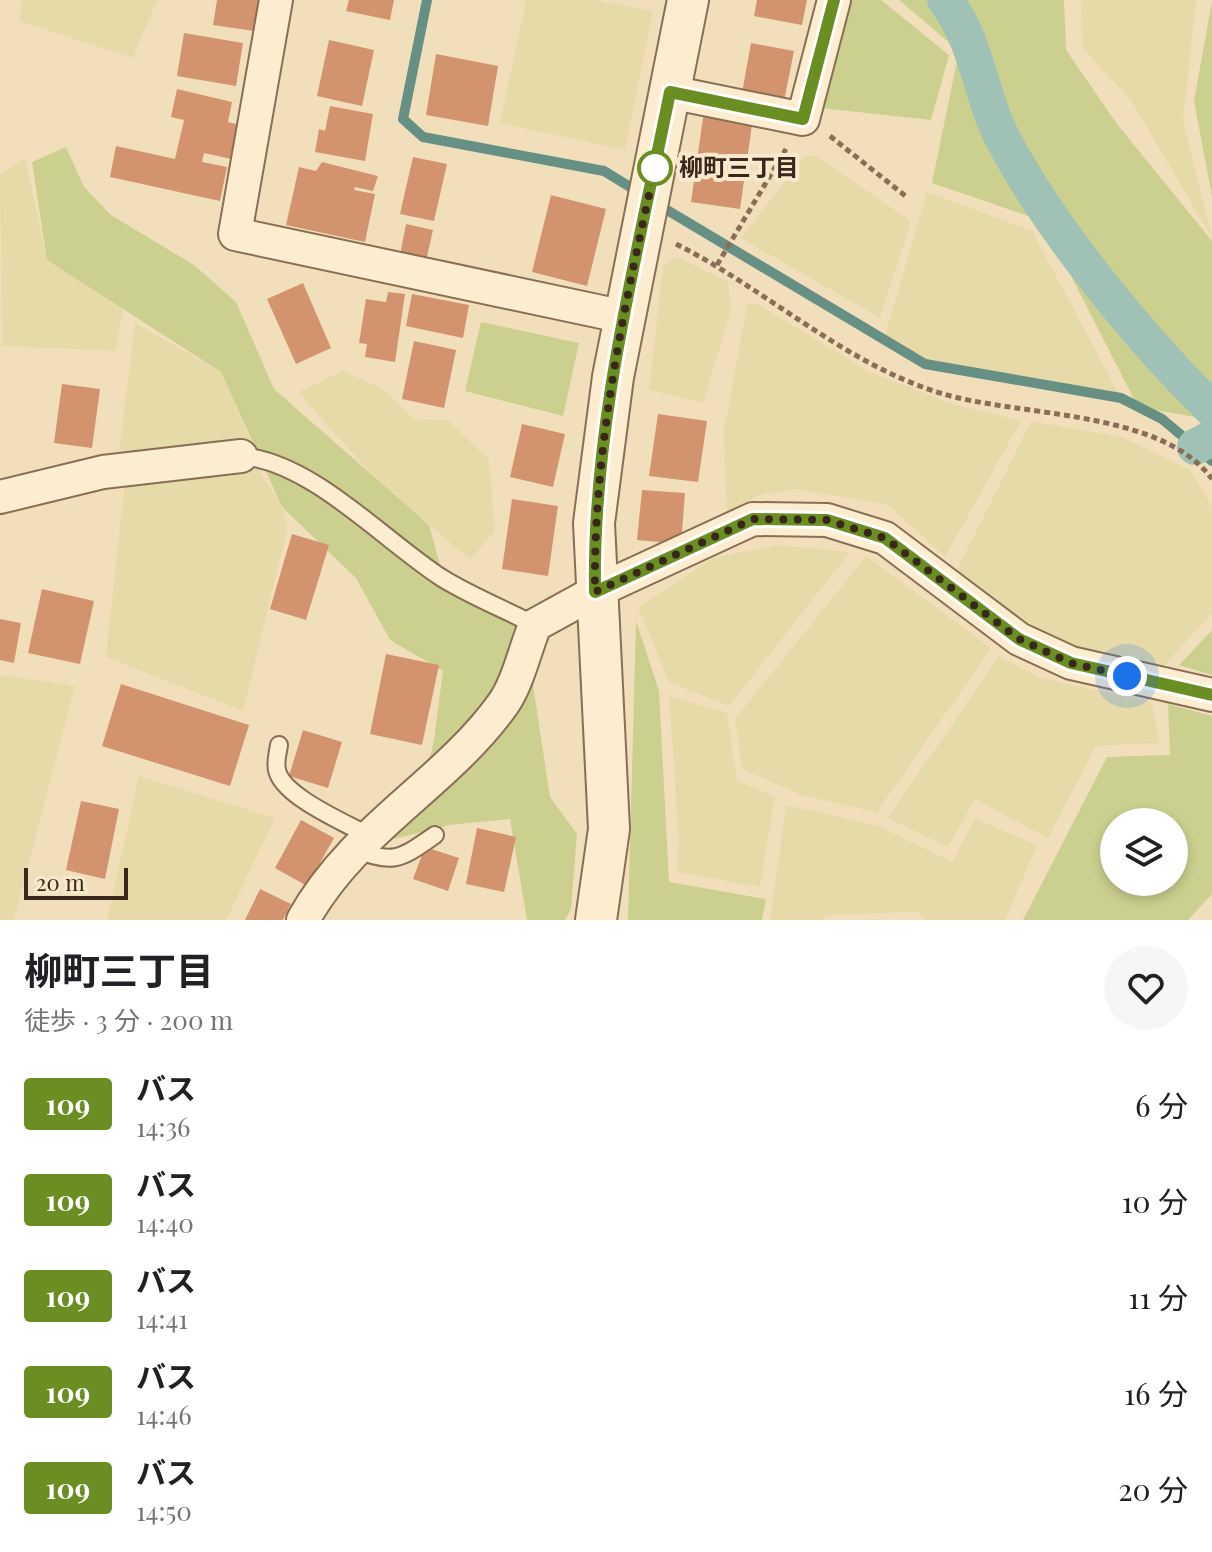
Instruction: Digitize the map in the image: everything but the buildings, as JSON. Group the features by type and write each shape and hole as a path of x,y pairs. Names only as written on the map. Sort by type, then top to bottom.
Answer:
{"street":[{"path":"276,0 235,234 625,317"},
{"path":"596,920 609,829 595,592 596,508 625,317 688,0"},
{"path":"670,92 803,119 834,0"},
{"path":"0,497 103,472 241,456"},
{"path":"303,920 362,842 469,742 504,702 535,625 595,592 753,519 827,520 885,538 1019,639 1071,663 1212,695"}],"lane":[{"path":"241,456 264,458 300,473 444,579 535,625"},
{"path":"279,745 276,769 283,783 362,842 379,859 402,857 435,835"}],"path":[{"path":"719,262 803,119 908,198"},
{"path":"642,235 668,240 719,262 867,362 897,376 940,393 1106,422 1168,445 1202,466 1212,479"}],"shaded area":[{"path":"23,0 157,0 133,58 19,21"},
{"path":"526,0 594,0 653,11 625,150 500,123"},
{"path":"1081,0 1196,0 1183,121 1212,238 1131,100 1082,48"},
{"path":"814,155 911,221 880,318 741,238 805,156"},
{"path":"25,157 47,260 123,309 116,351 2,346 0,176"},
{"path":"927,192 1032,231 1121,398 925,364 884,339"},
{"path":"677,257 728,282 731,310 703,403 649,390 663,266"},
{"path":"756,303 868,371 949,403 1021,421 945,557 888,505 798,489 757,495 727,518 724,431 747,305"},
{"path":"135,323 221,372 253,446 117,470"},
{"path":"343,371 383,389 414,419 448,420 489,460 495,531 470,560 375,478 298,392"},
{"path":"1031,421 1122,437 1190,470 1212,507 1212,613 1161,669 1059,643 953,578"},
{"path":"255,463 282,507 288,527 243,711 106,657 125,479"},
{"path":"778,545 850,552 729,706 669,682 638,607 713,558"},
{"path":"866,556 991,648 877,812 801,795 742,769 735,719"},
{"path":"999,656 1041,678 1152,703 1159,743 1096,746 1048,838 975,799 948,847 888,818"},
{"path":"0,675 75,686 14,920 0,920"},
{"path":"669,696 727,713 737,781 775,797 760,887 677,872 679,840"},
{"path":"139,776 275,818 226,920 107,920"},
{"path":"786,805 878,826 952,862 975,819 1037,845 1005,920 925,920 919,912 826,915 824,920 770,920"}],"green space":[{"path":"835,0 881,0 949,55 931,120 812,107"},
{"path":"899,0 1064,0 1066,50 1117,124 1212,241 1212,420 1138,407 1043,221 932,183 959,51"},
{"path":"1212,1 1212,197 1194,101"},
{"path":"66,147 84,187 111,215 194,265 236,302 274,389 429,525 442,572 478,595 525,632 550,797 577,834 571,909 565,920 527,920 510,819 449,825 386,841 424,784 434,740 443,671 390,640 356,578 282,507 221,372 47,260 32,162"},
{"path":"481,322 579,343 563,416 465,391"},
{"path":"636,621 659,691 669,882 766,899 762,920 628,920"},
{"path":"1212,630 1212,675 1179,665"},
{"path":"1168,704 1212,716 1212,894 1188,920 1023,920 1107,757 1170,755"}],"waterway":[{"path":"427,0 403,119 423,137 604,171 640,193"},
{"path":"945,0 965,34 997,127 1048,214 1128,318 1212,409"},
{"path":"657,204 925,364 1121,398 1162,419 1212,461"},
{"path":"1195,447 1212,438"}],"bus line":[{"name":"109","path":"834,0 803,119 670,92 613,377 594,523 595,592 753,519 827,520 885,538 1019,639 1071,663 1212,695"}],"place":[{"name":"柳町三丁目","path":"655,168"}],"route":[{"path":"655,168 613,377 601,460 594,523 595,592 753,519 827,520 885,538 1019,639 1071,663 1127,676"}]}
